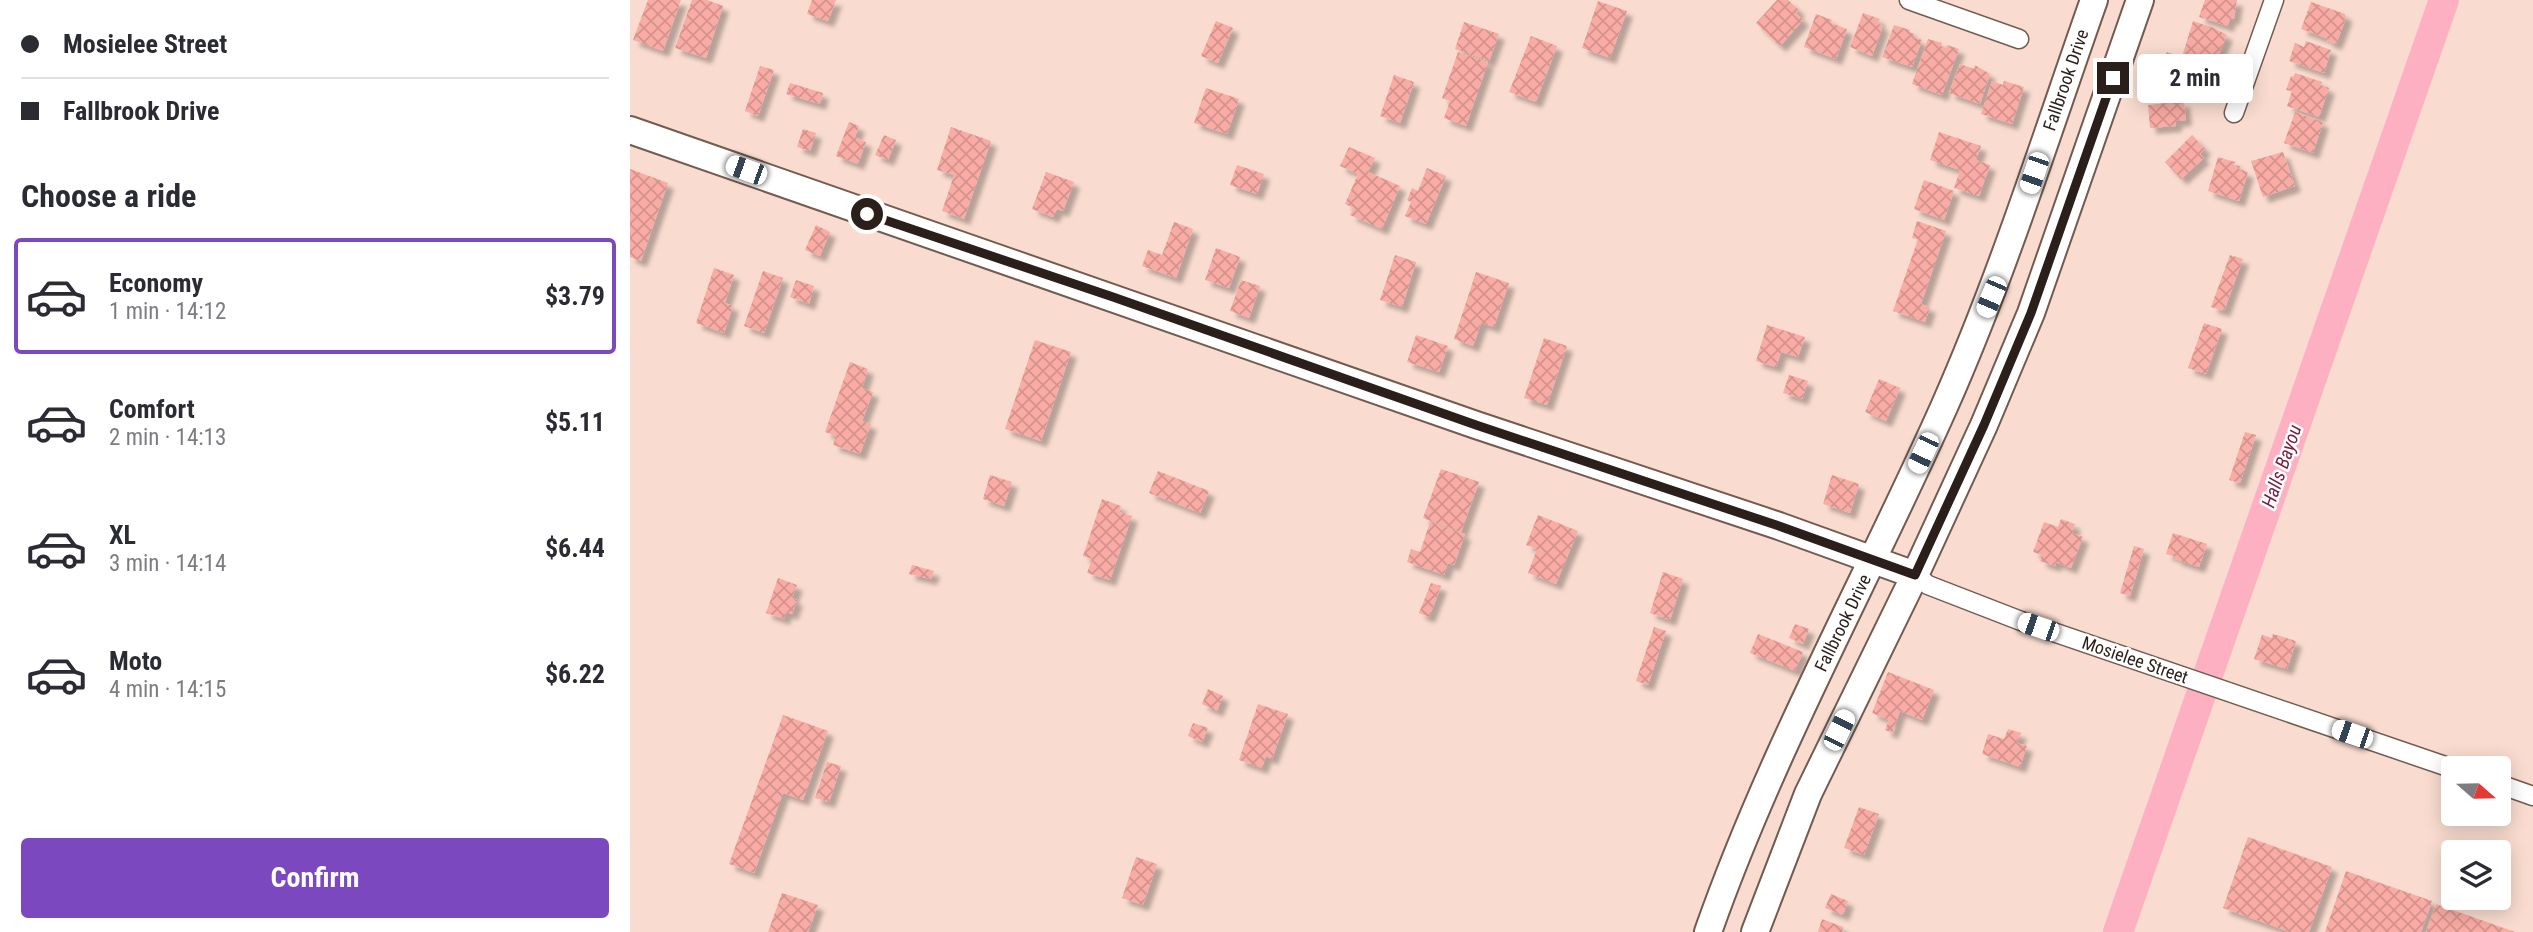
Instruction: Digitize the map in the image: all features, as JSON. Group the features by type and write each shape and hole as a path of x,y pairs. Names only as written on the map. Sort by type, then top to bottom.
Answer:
{"main road":[{"name":"Fallbrook Drive","path":"1708,932 1768,777 1873,560 1944,407 1991,297 2094,0"},
{"path":"1755,932 1808,794 1915,575 1984,425 2031,313 2140,0"},
{"name":"Mosielee Street","path":"630,131 1915,575"}],"street":[{"path":"1909,0 2019,39"},
{"path":"2234,113 2274,0"},
{"name":"Mosielee Street","path":"1915,575 1927,585 2021,621 2441,765"},
{"path":"2511,788 2533,796"}],"building":[{"path":"648,0 681,0 663,51 633,40"},
{"path":"692,0 707,0 723,6 706,58 675,48"},
{"path":"812,0 836,0 828,21 807,14"},
{"path":"1777,0 1788,0 1799,10 1796,13 1803,20 1780,46 1756,23"},
{"path":"2205,0 2237,0 2234,19 2230,18 2228,26 2199,17"},
{"path":"1598,1 1627,11 1610,58 1582,48"},
{"path":"2311,2 2345,14 2346,18 2336,44 2301,29"},
{"path":"1863,13 1880,19 1878,24 1883,26 1872,56 1850,47"},
{"path":"1816,14 1847,29 1836,59 1804,47"},
{"path":"1216,21 1233,28 1218,63 1201,56"},
{"path":"2193,21 2227,35 2214,66 2200,61 2185,92 2157,83 2167,52 2182,57"},
{"path":"1464,22 1499,34 1489,61 1455,49"},
{"path":"1894,25 1910,30 1909,32 1914,34 1913,37 1922,40 1912,67 1882,57"},
{"path":"1531,36 1557,46 1536,102 1509,92"},
{"path":"1928,39 1942,43 1941,46 1946,48 1947,45 1959,49 1942,95 1912,84"},
{"path":"2306,41 2331,50 2324,73 2289,61 2295,43 2304,47"},
{"path":"1458,52 1488,62 1466,126 1444,118 1450,101 1442,98"},
{"path":"1960,64 1974,69 1975,65 1990,74 1980,104 1949,93"},
{"path":"760,66 774,70 758,116 745,111"},
{"path":"2295,73 2322,82 2321,85 2329,88 2319,117 2287,106 2292,91 2286,90 2291,76"},
{"path":"1394,75 1414,82 1400,123 1380,116"},
{"path":"1992,81 2003,85 2004,81 2024,87 2012,124 1981,114"},
{"path":"790,83 823,93 820,104 786,94"},
{"path":"1206,88 1239,99 1227,134 1194,123"},
{"path":"2184,101 2186,120 2176,121 2176,126 2150,128 2148,105"},
{"path":"2295,112 2323,122 2313,153 2284,143"},
{"path":"849,122 859,126 855,137 866,142 858,164 836,156"},
{"path":"951,127 991,141 964,219 942,211 954,175 937,170"},
{"path":"803,129 816,133 810,151 797,147"},
{"path":"1939,132 1981,146 1976,160 1990,165 1979,196 1954,188 1960,170 1930,160"},
{"path":"884,135 896,140 888,160 875,155"},
{"path":"2192,135 2205,149 2200,154 2204,158 2181,179 2165,162"},
{"path":"1349,147 1375,158 1368,172 1400,186 1382,229 1350,215 1354,208 1345,204 1358,174 1340,166"},
{"path":"2283,152 2295,186 2263,197 2251,161"},
{"path":"2218,157 2235,162 2234,165 2240,166 2239,169 2248,172 2239,201 2208,191"},
{"path":"1237,165 1264,174 1257,194 1230,185"},
{"path":"1427,168 1446,176 1426,224 1405,216 1411,202 1407,200 1412,188 1418,191"},
{"path":"630,169 668,183 641,261 630,257"},
{"path":"1046,172 1074,182 1063,211 1057,209 1053,217 1032,209"},
{"path":"1924,180 1954,191 1944,220 1914,209"},
{"path":"1917,221 1946,231 1921,304 1930,307 1925,322 1893,311 1918,239 1912,238"},
{"path":"1174,222 1193,229 1176,278 1142,266 1148,250 1162,255"},
{"path":"816,225 830,232 820,256 805,250"},
{"path":"1216,248 1240,257 1229,288 1205,280"},
{"path":"1395,255 1416,262 1402,307 1380,300"},
{"path":"2230,255 2243,259 2224,311 2211,307"},
{"path":"714,268 734,275 725,303 733,306 724,333 696,323"},
{"path":"763,271 783,278 764,333 744,326"},
{"path":"1476,272 1509,283 1494,327 1481,323 1473,346 1454,339"},
{"path":"796,280 814,286 809,304 790,297"},
{"path":"1241,280 1260,286 1249,318 1230,311"},
{"path":"2204,323 2222,329 2206,374 2188,368"},
{"path":"1767,325 1805,337 1798,357 1781,352 1776,367 1756,361"},
{"path":"1416,335 1448,346 1439,372 1407,362"},
{"path":"1544,338 1567,346 1547,405 1524,398"},
{"path":"1035,340 1071,352 1041,441 1005,429"},
{"path":"850,362 868,369 862,388 873,392 862,421 871,424 860,454 833,445 836,436 825,432"},
{"path":"1789,375 1808,381 1802,399 1783,393"},
{"path":"1879,379 1900,388 1886,421 1865,412"},
{"path":"2245,432 2256,435 2240,483 2229,480"},
{"path":"1441,469 1479,482 1461,532 1423,518"},
{"path":"1158,471 1209,491 1200,513 1149,493"},
{"path":"990,475 1012,482 1004,506 983,499"},
{"path":"1832,475 1859,484 1850,513 1823,504"},
{"path":"1102,499 1121,506 1119,512 1132,516 1110,580 1087,573 1092,559 1083,556"},
{"path":"1538,515 1578,531 1556,584 1528,573 1537,549 1526,545"},
{"path":"2061,519 2075,524 2072,533 2083,537 2071,568 2056,562 2055,566 2040,561 2042,555 2033,552 2044,522 2058,527"},
{"path":"1430,522 1465,534 1454,565 1448,563 1444,575 1407,562 1411,549 1420,552"},
{"path":"2173,533 2207,544 2199,567 2166,554"},
{"path":"2134,546 2144,549 2130,596 2120,593"},
{"path":"912,565 934,571 931,579 909,574"},
{"path":"1663,572 1683,579 1670,620 1650,613"},
{"path":"778,578 797,585 792,598 797,600 792,614 786,612 784,619 766,613"},
{"path":"1431,583 1441,586 1429,617 1419,613"},
{"path":"1795,624 1809,629 1803,644 1789,638"},
{"path":"1654,627 1666,631 1648,685 1636,681"},
{"path":"1758,634 1803,652 1795,671 1750,653"},
{"path":"2273,634 2296,641 2287,669 2254,659 2262,635 2272,638"},
{"path":"1888,672 1934,690 1922,720 1900,711 1892,733 1885,730 1889,720 1872,713"},
{"path":"1208,689 1223,696 1217,711 1202,704"},
{"path":"1258,704 1288,714 1272,759 1266,756 1262,768 1239,760"},
{"path":"783,715 828,731 803,800 783,793 754,873 729,864"},
{"path":"1193,723 1208,728 1202,742 1188,736"},
{"path":"2008,729 2021,733 2017,743 2027,746 2020,767 1982,754 1988,734 2004,739"},
{"path":"827,762 841,766 829,802 815,798"},
{"path":"1859,807 1879,814 1864,855 1844,848"},
{"path":"2248,837 2332,867 2309,932 2290,932 2223,908"},
{"path":"1136,857 1157,864 1143,905 1122,898"},
{"path":"2346,871 2432,901 2421,932 2325,932"},
{"path":"782,893 818,905 808,932 768,932"},
{"path":"1831,894 1848,901 1843,915 1825,908"},
{"path":"2436,904 2441,906 2441,910 2453,910 2515,932 2426,932"},
{"path":"1822,919 1843,927 1842,932 1818,932"}],"waterway":[{"name":"Halls Bayou","path":"2118,932 2444,0"}],"route":[{"path":"867,214 1113,297 1476,425 1632,475 1915,575 1984,425 2031,313 2113,78"}]}
